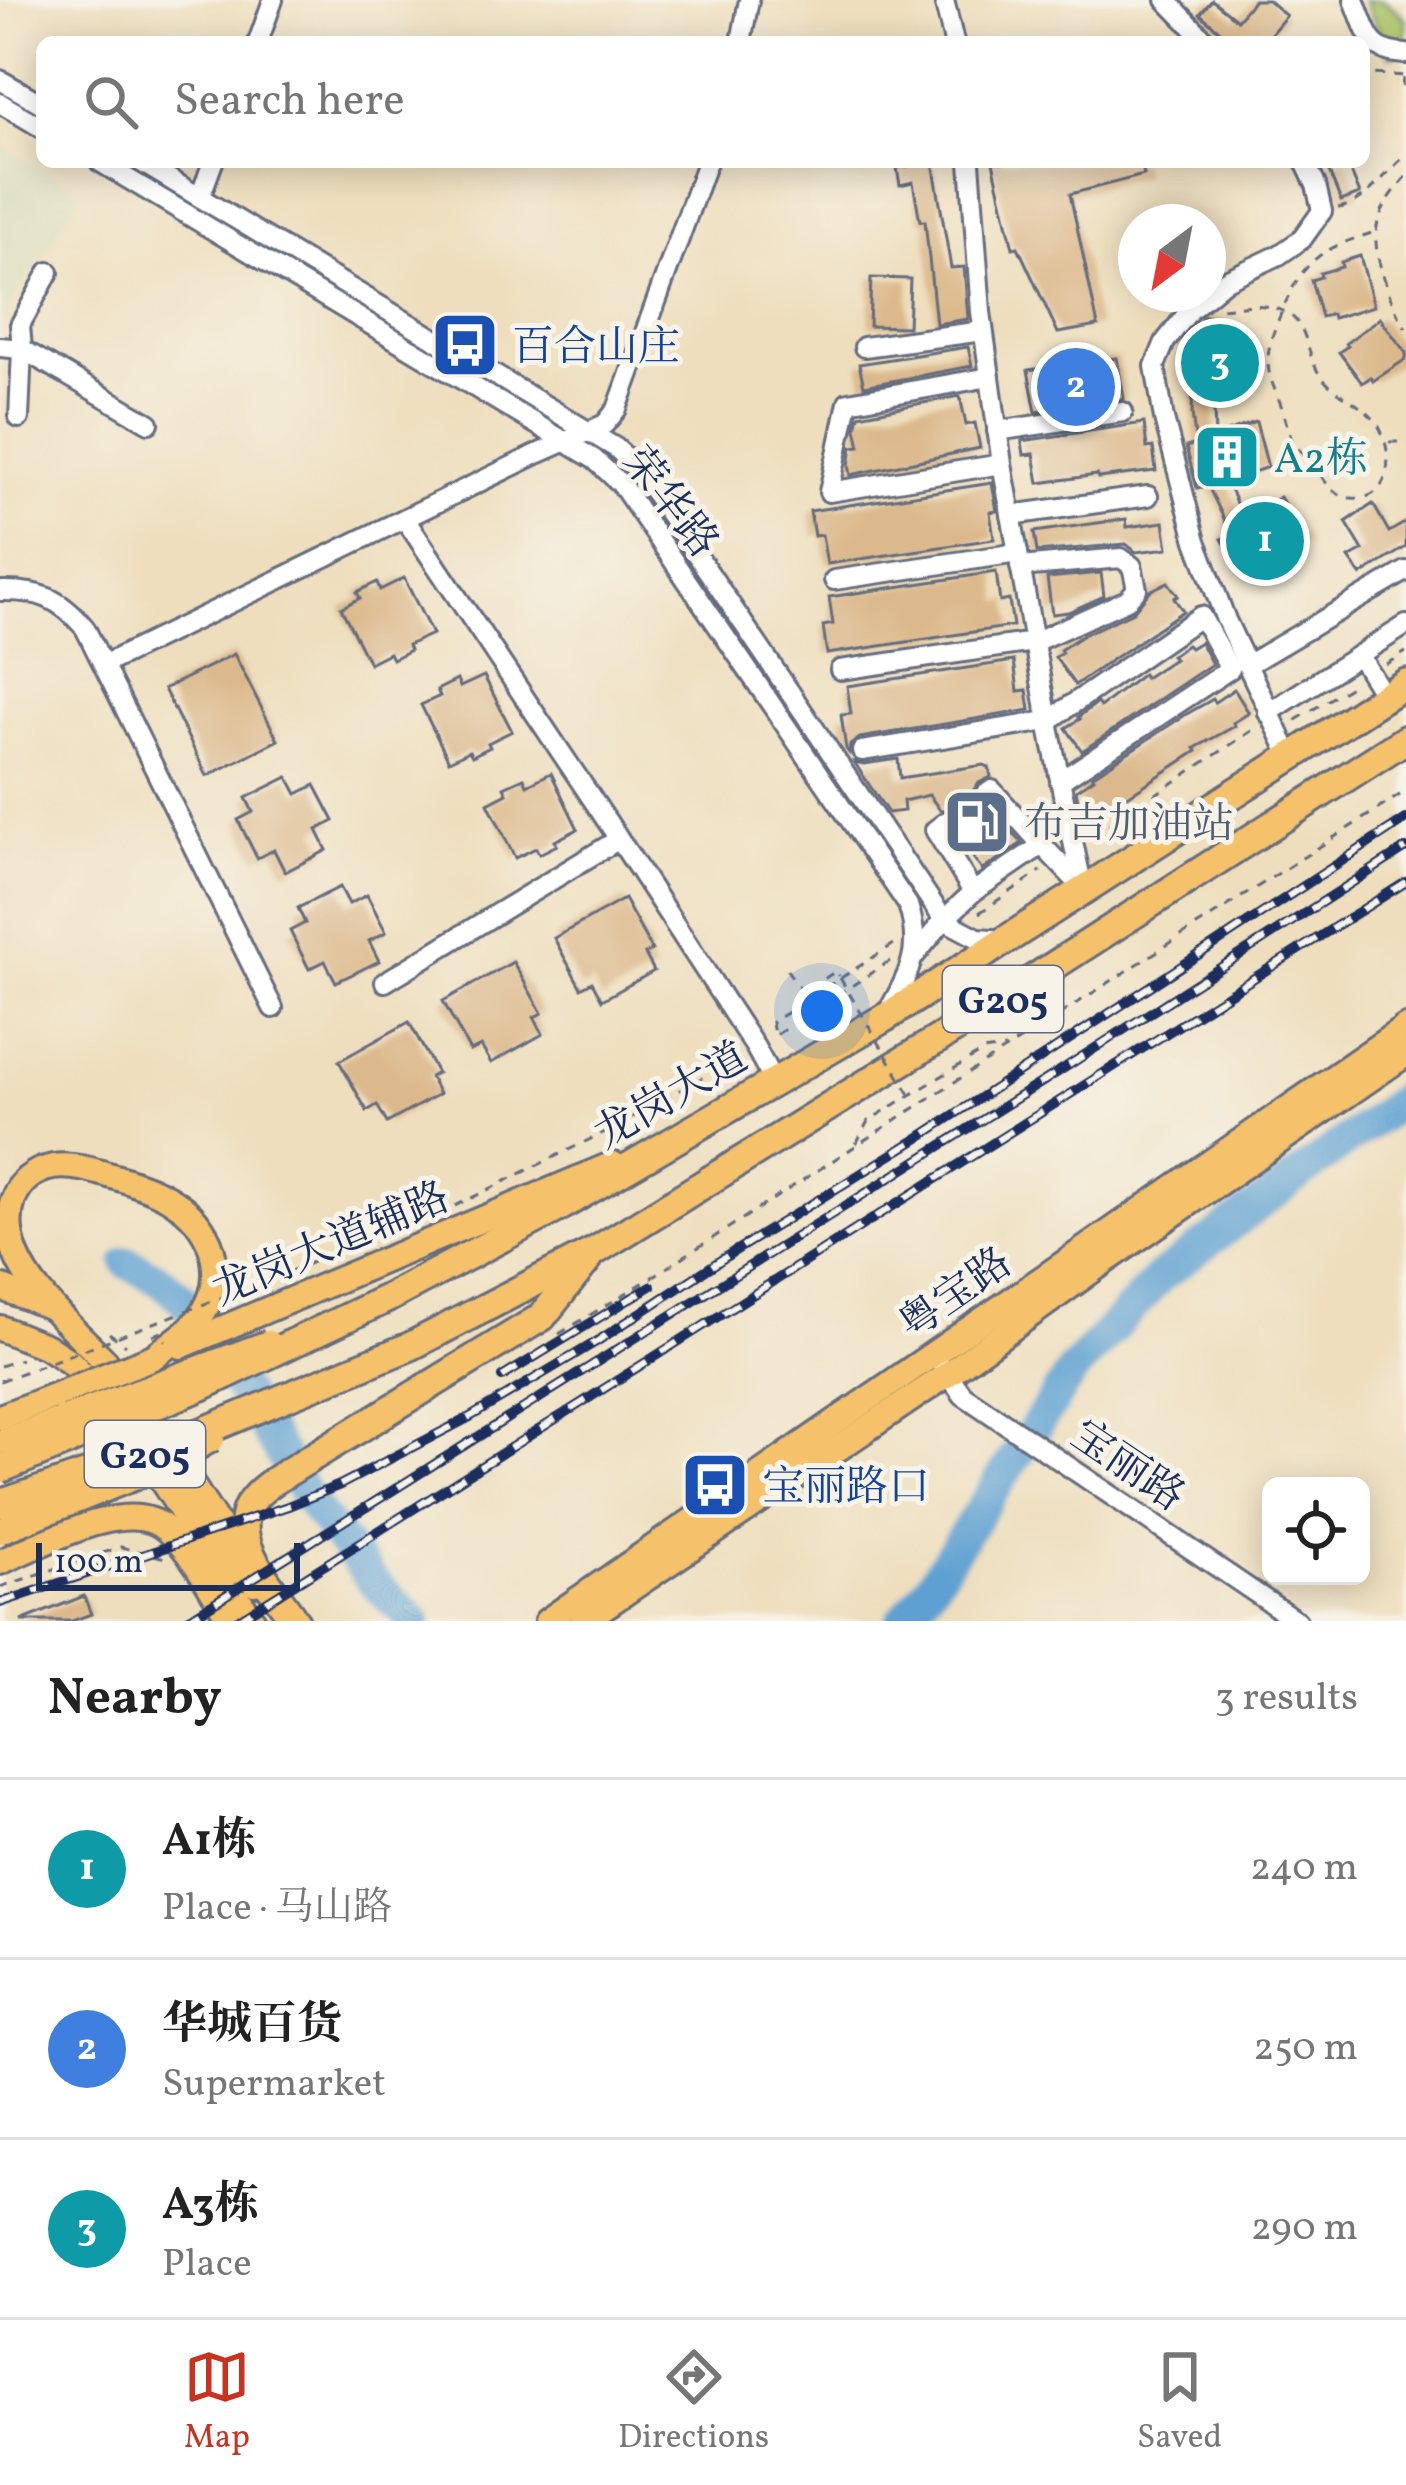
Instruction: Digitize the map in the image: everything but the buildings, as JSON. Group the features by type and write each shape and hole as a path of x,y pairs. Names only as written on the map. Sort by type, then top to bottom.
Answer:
{"highway":[{"name":"龙岗大道","path":"0,1469 200,1387 388,1298 558,1208 886,1018 1290,756 1390,683"},
{"name":"G205","path":"0,1504 166,1447 411,1346 595,1251 982,1012 1406,739"},
{"path":"295,1621 243,1534 250,1503 301,1464 542,1317 595,1251"}],"main road":[{"name":"粤宝路","path":"583,1621 1406,1027"},
{"name":"粤宝路","path":"547,1621 1105,1261 1406,1054"},
{"name":"龙岗大道辅路","path":"0,1417 687,1133"},
{"path":"153,1357 206,1309 217,1272 210,1241 176,1202 140,1185 58,1165 27,1177 9,1210 17,1258 53,1308 129,1388 280,1621"},
{"path":"0,1287 53,1308"},
{"name":"龙岗大道辅路","path":"0,1442 388,1298"},
{"path":"0,1328 47,1347 98,1390 253,1621"},
{"path":"0,1531 168,1463 286,1397"},
{"path":"0,1562 120,1516 153,1520 190,1557 232,1621"}],"street":[{"path":"260,36 273,0"},
{"path":"744,36 749,0"},
{"path":"944,0 953,36"},
{"path":"1166,0 1202,36"},
{"path":"1354,0 1370,36"},
{"path":"1370,37 1374,46 1388,53 1406,54"},
{"path":"0,80 36,101"},
{"path":"0,104 36,125"},
{"name":"荣华路","path":"110,168 565,441 621,484 908,905 914,923 905,950"},
{"name":"荣华路","path":"151,168 616,448 657,496 944,920"},
{"path":"200,196 211,168"},
{"path":"105,664 605,424 616,409 705,168"},
{"path":"970,168 983,331 1002,464 1083,889"},
{"path":"1226,280 1302,239 1322,211 1308,168"},
{"path":"19,418 20,325 49,272"},
{"path":"1188,312 1165,342 1155,366 1164,419 1196,541 1246,665 1262,721 1290,756"},
{"path":"863,347 983,331"},
{"path":"0,346 22,349 149,423"},
{"path":"990,377 848,402 829,492 1002,464"},
{"path":"997,431 1123,412"},
{"path":"1010,515 1148,496"},
{"path":"405,519 620,839 774,1082"},
{"path":"834,580 1019,560 1121,558 1132,566 1137,589 1127,600 1034,642 840,670"},
{"path":"1246,665 1406,571"},
{"path":"0,590 49,596 68,608 85,628 273,1008"},
{"path":"862,751 1048,721 1201,616 1230,669 1060,782"},
{"path":"1262,721 1406,625"},
{"path":"1359,655 1390,683"},
{"path":"986,794 992,790 1083,889"},
{"path":"947,821 935,830 973,892"},
{"path":"386,982 620,839"},
{"path":"886,1018 905,950 973,892 1042,845"},
{"path":"944,920 978,938 1005,940"},
{"name":"宝丽路","path":"941,1364 963,1395 1297,1621"}],"path":[{"path":"1370,70 1405,76 1406,99"},
{"path":"1334,209 1359,202 1406,155"},
{"path":"1406,177 1375,232 1378,261 1406,328"},
{"path":"1226,307 1256,305 1282,310 1299,324 1317,371 1376,422 1390,459 1380,488 1367,496 1340,495 1298,452 1286,430 1268,367 1275,328 1282,310 1293,284 1314,259 1375,232"},
{"path":"1401,321 1406,311"},
{"path":"1387,442 1406,442"},
{"path":"1390,683 1406,652"},
{"path":"1296,720 1361,680"},
{"path":"1094,836 1262,721"},
{"path":"551,1339 1406,791"},
{"path":"967,916 980,913 1047,867"},
{"path":"884,949 905,950 774,1036 772,1022 884,949"},
{"path":"787,970 803,993 836,971 911,1096"},
{"path":"856,1146 868,1121 983,1051 1006,1047"},
{"path":"451,1208 611,1129 740,1056"},
{"path":"0,1381 376,1236 391,1238"},
{"path":"0,1366 24,1358"},
{"path":"0,1587 121,1547 143,1551"}],"shaded area":[{"path":"0,146 81,193 0,324"}],"green space":[{"path":"1364,0 1384,0 1406,19 1406,50 1390,56"}],"waterway":[{"path":"902,1621 1072,1372 1160,1277 1406,1097"},
{"path":"128,1263 160,1280 185,1301 315,1509 374,1583 415,1621"}],"tunnel":[{"path":"947,821 986,794"}],"railway":[{"path":"0,1603 288,1506 340,1485 470,1417 917,1139 1406,819"},
{"path":"185,1621 1406,848"},
{"path":"236,1621 1406,882"},
{"path":"502,1377 651,1286"}],"place":[{"name":"百合山庄","path":"465,345"},
{"name":"A3栋","path":"1220,363"},
{"name":"华城百货","path":"1076,387"},
{"name":"A2栋","path":"1227,457"},
{"name":"A1栋","path":"1265,541"},
{"name":"布吉加油站","path":"977,822"},
{"name":"宝丽路口","path":"715,1485"}]}
